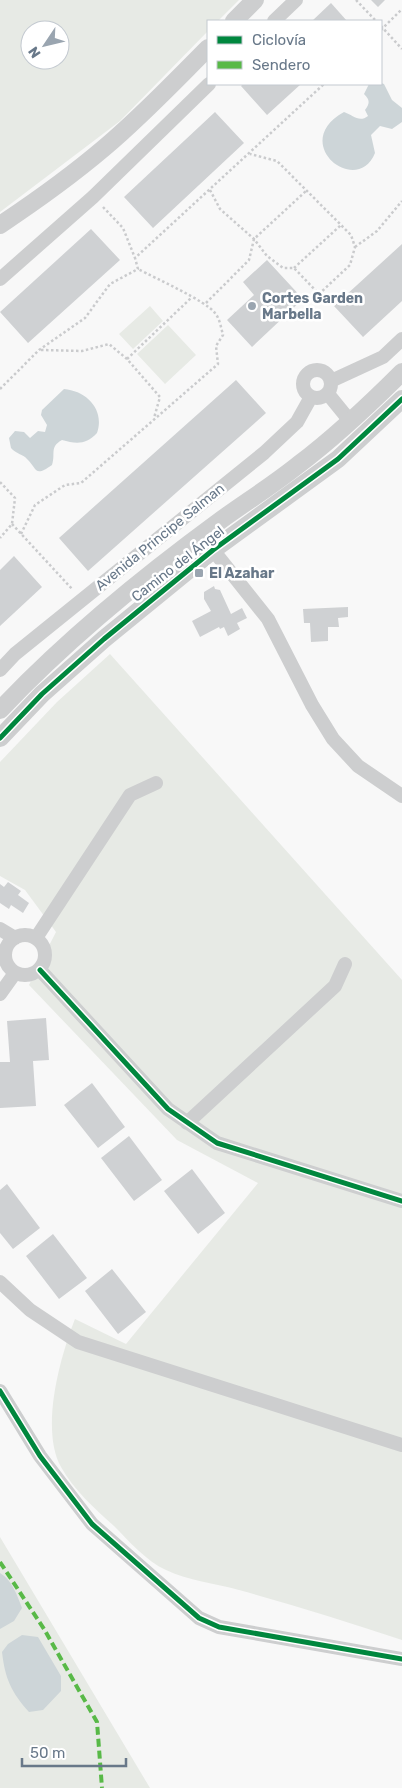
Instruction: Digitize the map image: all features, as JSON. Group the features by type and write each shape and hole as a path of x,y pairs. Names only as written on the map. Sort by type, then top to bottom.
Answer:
{"street":[{"path":"235,20 255,0"},
{"path":"275,20 296,0"},
{"path":"0,225 63,181 104,148 156,101 207,49"},
{"path":"0,279 93,197 208,85"},
{"path":"350,421 329,387 321,371 314,370 303,379 303,386 310,397 320,398 329,387 383,357 402,339"},
{"name":"Camino del Ángel","path":"0,710 25,683 130,591 220,521 298,465 350,421 402,372"},
{"name":"Avenida Principe Salman","path":"0,670 14,654 264,452 297,422 310,397"},
{"name":"Camino del Ángel","path":"0,738 42,694 77,662 213,550 338,459 402,399"},
{"path":"213,550 268,619 312,705 333,739 358,766 402,796"},
{"path":"36,938 130,795 156,783"},
{"path":"0,929 14,938"},
{"path":"25,935 36,938 44,947 45,953 45,959 40,970 28,975 15,972 9,967 3,950 14,938 25,935"},
{"path":"187,1124 335,986 345,964"},
{"path":"40,970 168,1110 187,1124 217,1143 402,1201"},
{"path":"0,994 15,972"},
{"path":"0,1282 30,1310 78,1342 402,1445"},
{"path":"0,1391 40,1456 92,1524 199,1618 219,1627 402,1659"}],"path":[{"path":"356,0 375,20"},
{"path":"382,27 402,9"},
{"path":"382,29 402,49"},
{"path":"135,258 323,85"},
{"path":"250,154 277,161 351,235 355,247 350,265 319,294 294,268"},
{"path":"210,190 220,209 254,239 267,256 283,268 294,268 341,225"},
{"path":"206,303 248,260 254,239 307,191"},
{"path":"21,534 35,505 65,485 81,483 218,364 216,346 223,335 217,315 206,303 191,298 138,269 123,228 93,197"},
{"path":"355,247 377,231 402,201"},
{"path":"0,389 39,350 85,318 110,284 138,269"},
{"path":"127,359 191,298"},
{"path":"39,350 82,351 109,344 127,359 160,397 154,420"},
{"path":"0,482 15,498 12,524 0,538"},
{"path":"12,524 82,600"}],"shaded area":[{"path":"0,0 239,0 219,20 207,20 207,32 120,121 0,212"},
{"path":"384,84 392,100 402,108 402,122 392,129 380,126 371,135 375,153 366,165 355,170 343,168 332,161 324,150 323,138 329,125 344,112 359,119 368,116 365,110 369,102 364,94 368,85"},
{"path":"150,306 163,321 133,349 119,334"},
{"path":"168,325 196,355 165,384 137,354"},
{"path":"64,389 80,393 92,403 98,417 97,433 85,442 62,440 54,448 52,465 39,471 25,457 11,448 9,438 15,431 24,432 30,438 38,431 45,432 47,425 41,415 42,410"},
{"path":"110,654 402,980 402,1640 280,1602 184,1577 159,1566 138,1550 78,1491 61,1467 55,1451 52,1433 54,1393 58,1373 75,1319 126,1344 258,1183 177,1140 29,985 56,932 25,890 0,876 0,762 57,702"},
{"path":"0,1537 150,1788 0,1788"},
{"path":"0,1573 11,1584 22,1608 14,1621 0,1629"},
{"path":"22,1635 38,1637 61,1676 61,1691 43,1710 29,1712 13,1691 5,1670 2,1652 8,1644"}],"building":[{"path":"371,0 385,0 378,7"},
{"path":"331,3 346,20 313,20"},
{"path":"242,85 300,85 267,115"},
{"path":"215,112 244,143 153,228 124,197"},
{"path":"91,229 120,260 28,343 0,312"},
{"path":"402,244 402,301 363,337 334,306"},
{"path":"267,260 303,299 252,347 227,320 254,295 243,282"},
{"path":"236,380 266,413 88,571 59,538"},
{"path":"14,556 42,587 0,626 0,570"},
{"path":"214,586 215,589 220,590 231,614 242,608 247,618 237,623 240,629 228,636 224,627 220,629 219,627 200,637 192,621 211,611 204,599 204,592"},
{"path":"348,607 348,617 338,618 339,627 328,627 328,641 311,642 310,623 304,623 303,609"},
{"path":"8,882 21,891 18,895 29,903 23,913 11,905 9,909 0,903 0,884 4,887"},
{"path":"46,1018 49,1060 33,1061 36,1106 0,1108 0,1062 10,1062 7,1021"},
{"path":"92,1083 125,1127 98,1148 64,1105"},
{"path":"129,1136 162,1180 134,1201 101,1158"},
{"path":"192,1169 225,1213 198,1234 164,1191"},
{"path":"7,1184 40,1228 13,1249 0,1233 0,1190"},
{"path":"53,1234 87,1278 59,1299 26,1256"},
{"path":"112,1269 146,1312 118,1334 85,1291"}],"marked path":[{"path":"0,1562 44,1629 97,1722 102,1788"}],"cycle path":[{"path":"0,738 42,694 104,639 213,550 338,459 402,399"},
{"path":"40,970 168,1109 217,1143 402,1201"},
{"path":"0,1391 40,1456 92,1524 199,1618 219,1627 402,1659"}],"place":[{"name":"Cortes Garden Marbella","path":"252,306"},
{"name":"El Azahar","path":"199,573"}]}
